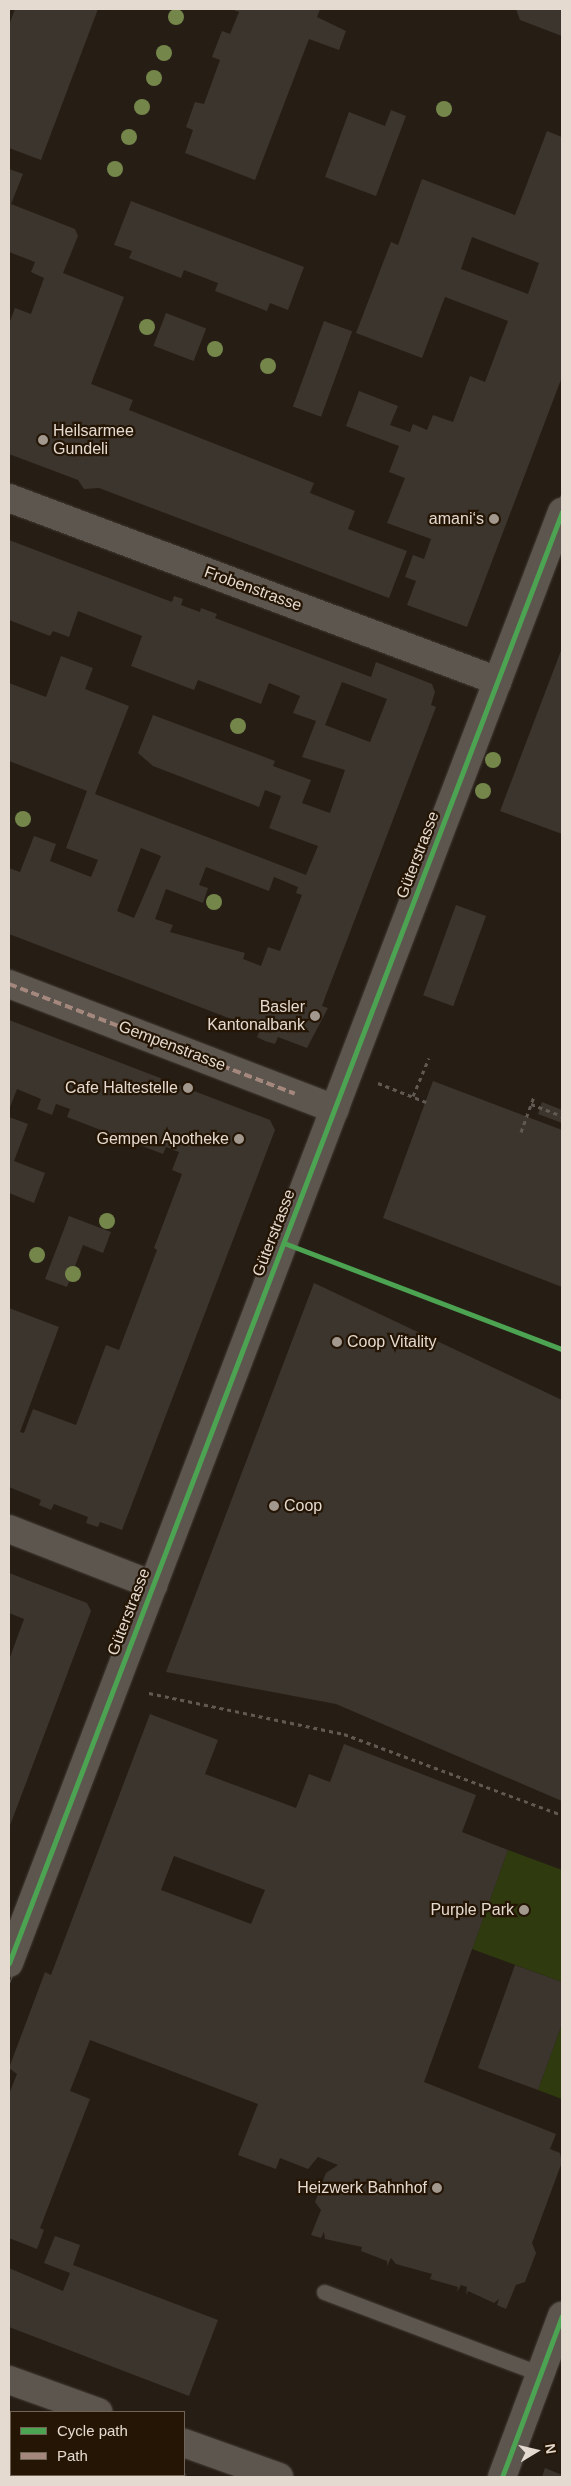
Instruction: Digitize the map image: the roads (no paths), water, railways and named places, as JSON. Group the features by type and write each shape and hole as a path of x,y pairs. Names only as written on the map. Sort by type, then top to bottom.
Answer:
{"street":[{"name":"Frobenstrasse","path":"9,498 498,681"},
{"name":"Güterstrasse","path":"9,1963 562,512"},
{"name":"Gempenstrasse","path":"9,984 335,1109"},
{"path":"9,1529 153,1585"},
{"path":"502,2477 562,2316"},
{"path":"9,2380 95,2411"},
{"path":"185,2443 279,2477"}],"lane":[{"path":"324,2292 541,2374"}],"tram line":[{"path":"9,1944 562,492"},
{"path":"9,1983 290,1246 360,1075 562,530"}],"place":[{"name":"Heilsarmee Gundeli","path":"43,440"},
{"name":"amani‘s","path":"494,519"},
{"name":"Basler Kantonalbank","path":"315,1016"},
{"name":"Cafe Haltestelle","path":"188,1088"},
{"name":"Gempen Apotheke","path":"239,1139"},
{"name":"Coop Vitality","path":"337,1342"},
{"name":"Coop","path":"274,1506"},
{"name":"Purple Park","path":"524,1910"},
{"name":"Heizwerk Bahnhof","path":"437,2188"}]}
